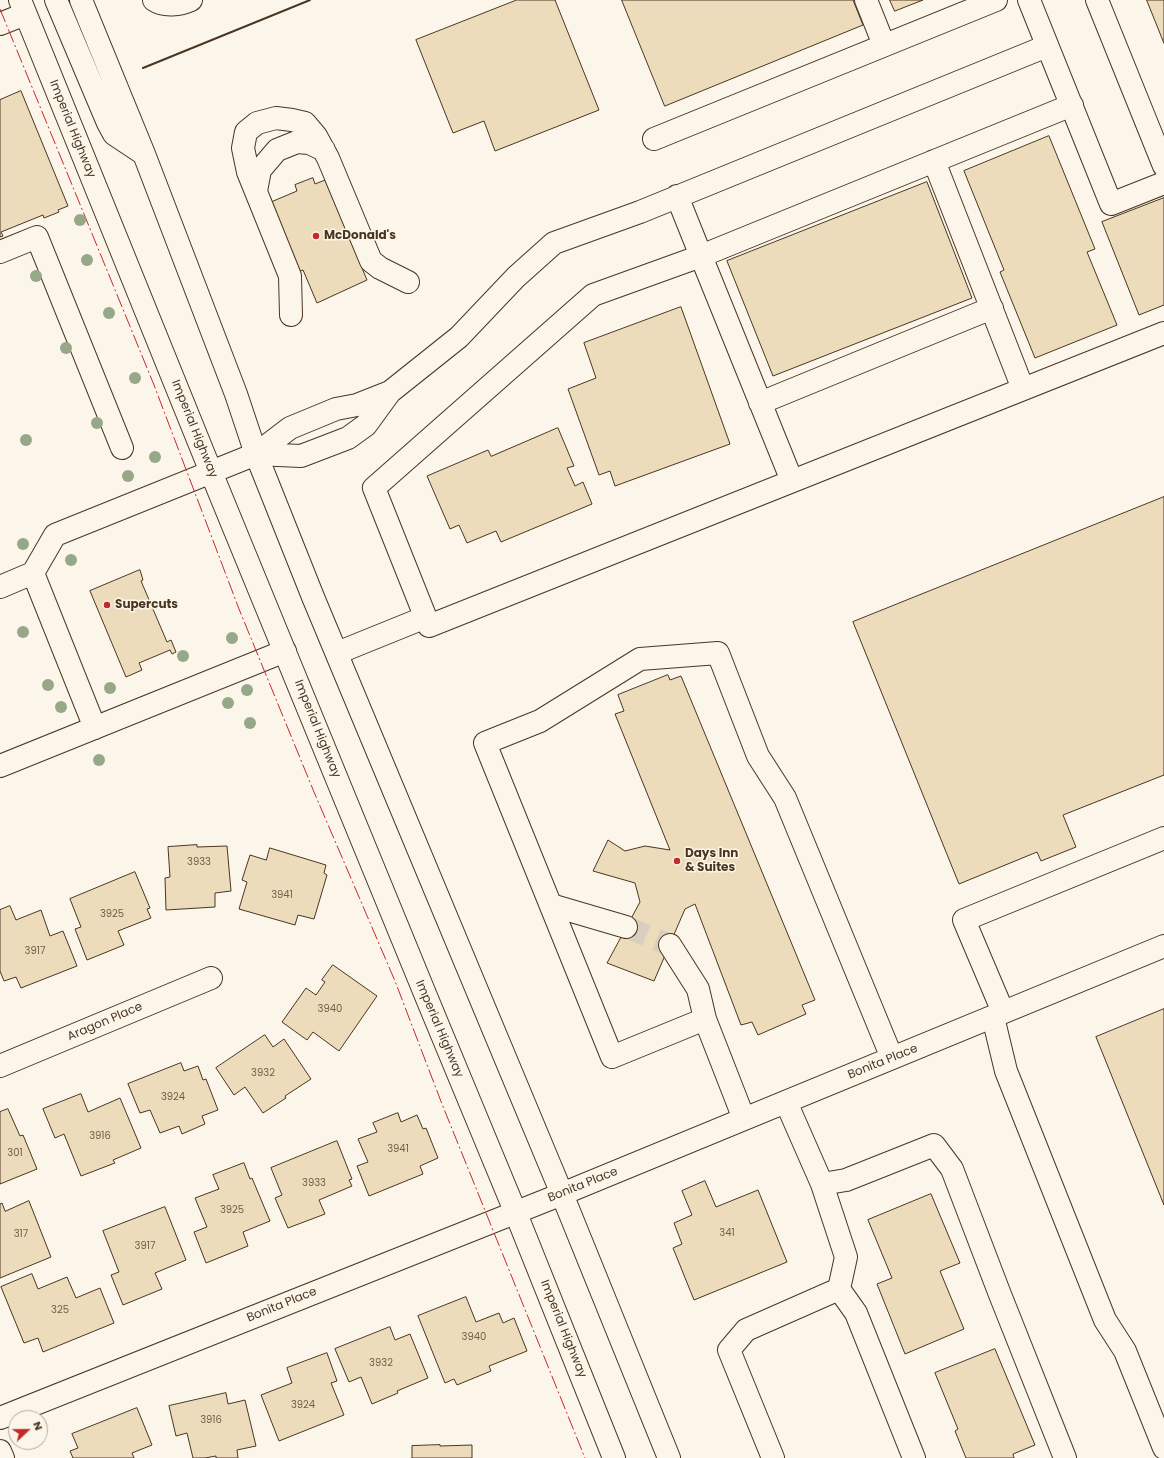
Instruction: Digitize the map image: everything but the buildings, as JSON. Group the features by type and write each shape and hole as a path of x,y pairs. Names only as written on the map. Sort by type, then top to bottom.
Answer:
{"main road":[{"path":"56,0 114,134 144,154"},
{"path":"80,0 144,154 236,394 256,454 670,1458"},
{"path":"154,0 168,5 191,0"},
{"path":"866,0 884,45"},
{"path":"654,139 996,0"},
{"path":"1029,0 1111,204 1164,183"},
{"path":"1097,0 1164,166"},
{"path":"0,24 23,7"},
{"name":"Imperial Highway","path":"23,7 211,472 428,1001 516,1211 614,1458"},
{"path":"256,454 302,456 348,438 366,425 390,392 458,337 516,277 554,243 640,212 1047,46"},
{"path":"1072,105 701,256 593,295 374,488 429,626 1164,333"},
{"path":"291,315 290,276 248,172 243,148 246,132 257,123 276,118 305,123 316,136 328,158 371,261 380,268 408,282"},
{"path":"256,191 260,170 277,150 297,142 309,143 324,150"},
{"path":"934,161 1023,390"},
{"path":"677,196 792,481"},
{"path":"0,252 37,237 122,448"},
{"path":"760,403 992,308"},
{"path":"0,587 33,573 55,535 256,454 290,428 336,409 357,405 390,392"},
{"path":"33,573 95,728"},
{"path":"337,653 426,617"},
{"path":"0,766 284,650"},
{"path":"704,1019 612,1057 485,743 540,720 640,659 718,653 758,756 785,798 892,1058"},
{"path":"1164,838 964,920 998,1014 1008,1078 1105,1320 1125,1351 1164,1448"},
{"path":"551,905 626,927"},
{"path":"670,945 698,989 704,1019 744,1119"},
{"name":"Bonita Place","path":"0,1418 516,1211 562,1194 1164,946"},
{"name":"Aragon Place","path":"0,1066 211,978"},
{"path":"786,1102 822,1184 846,1257 839,1289 856,1313 914,1458"},
{"path":"822,1184 846,1180 934,1145 952,1169 1065,1458"},
{"path":"773,1458 729,1350 746,1330 839,1289"},
{"path":"0,1451 3,1458"}],"tunnel":[{"path":"626,927 670,945"}],"wall":[{"path":"143,68 310,0"}],"power":[{"path":"0,9 154,385 239,609 314,792 395,981 442,1104 585,1458"}],"place":[{"name":"McDonald's","path":"316,236"},
{"name":"Supercuts","path":"107,605"},
{"name":"Days Inn & Suites","path":"677,861"}]}
